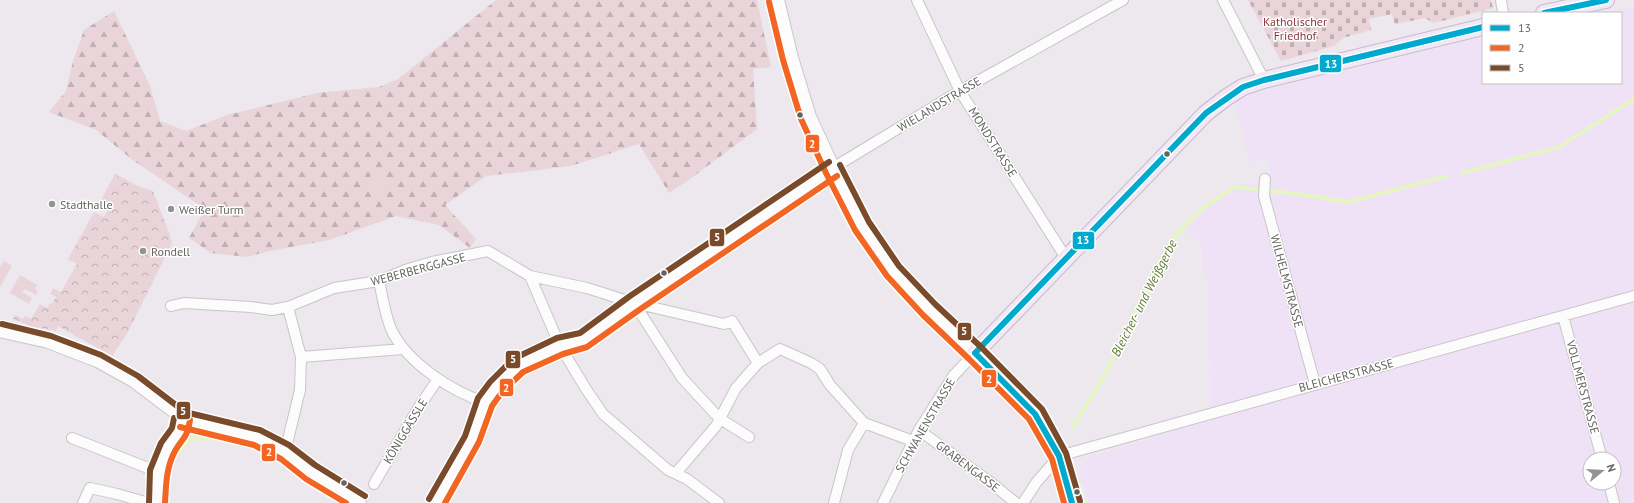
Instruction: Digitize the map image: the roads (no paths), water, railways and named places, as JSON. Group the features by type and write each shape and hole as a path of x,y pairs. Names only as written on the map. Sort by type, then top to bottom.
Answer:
{"main road":[{"path":"777,0 789,51 809,117 862,226 893,271 929,310 975,353 1034,414 1047,433 1058,456 1072,503"},
{"path":"1549,12 1606,0"},
{"path":"975,353 1212,108 1227,97 1243,87 1264,80 1482,27"}],"street":[{"name":"MONDSTRASSE","path":"917,0 960,91 1066,258"},
{"name":"WIELANDSTRASSE","path":"485,402 496,387 518,365 560,346 583,340 634,303 833,169 960,91 1123,0"},
{"path":"1223,0 1264,80"},
{"path":"1501,0 1503,12"},
{"name":"WILHELMSTRASSE","path":"1265,179 1264,196 1315,384"},
{"name":"WEBERBERGGASSE","path":"172,306 184,303 251,306 272,310 288,307 334,288 379,281 405,270 488,251 530,276 587,288 634,303 724,324 732,321 758,363"},
{"path":"530,276 560,346 603,414 668,470 688,479 719,503"},
{"path":"379,281 391,330 403,350 438,380 455,390 485,402 472,439 436,503"},
{"name":"BLEICHERSTRASSE","path":"1058,456 1634,296"},
{"path":"634,303 682,378 719,418 749,437"},
{"path":"285,452 300,390 301,358 288,307"},
{"name":"VOLLMERSTRASSE","path":"1563,316 1600,451"},
{"path":"0,332 26,337 62,348 97,362 133,382 182,419 257,437 285,452 310,472 361,503"},
{"path":"676,473 716,426 736,388 758,363 780,348 820,369 830,385 864,423 913,441"},
{"path":"301,358 403,350"},
{"name":"SCHWANENSTRASSE","path":"883,503 913,441 954,375 975,353"},
{"name":"KÖNIGGÄSSLE","path":"374,484 417,410 438,380"},
{"path":"157,503 158,472 168,447 180,431 182,419"},
{"path":"834,503 848,450 864,423"},
{"name":"GRABENGASSE","path":"920,430 1016,503"},
{"path":"72,438 158,472"},
{"path":"1023,503 1036,483 1058,456"},
{"path":"83,503 90,488 149,503"},
{"path":"1611,491 1614,503"}],"waterway":[{"name":"Bleicher- und Weißgerbe","path":"1462,173 1559,147 1634,99"},
{"name":"Bleicher- und Weißgerbe","path":"1073,427 1106,372 1154,272 1176,235 1199,211 1234,187 1299,194 1348,202 1447,176"},
{"path":"170,463 193,438 214,439"}],"place":[{"name":"Stadthalle","path":"52,204"},
{"name":"Weißer Turm","path":"171,209"},
{"name":"Rondell","path":"143,251"}],"park label":[{"name":"Katholischer Friedhof","path":"1295,28"}]}
